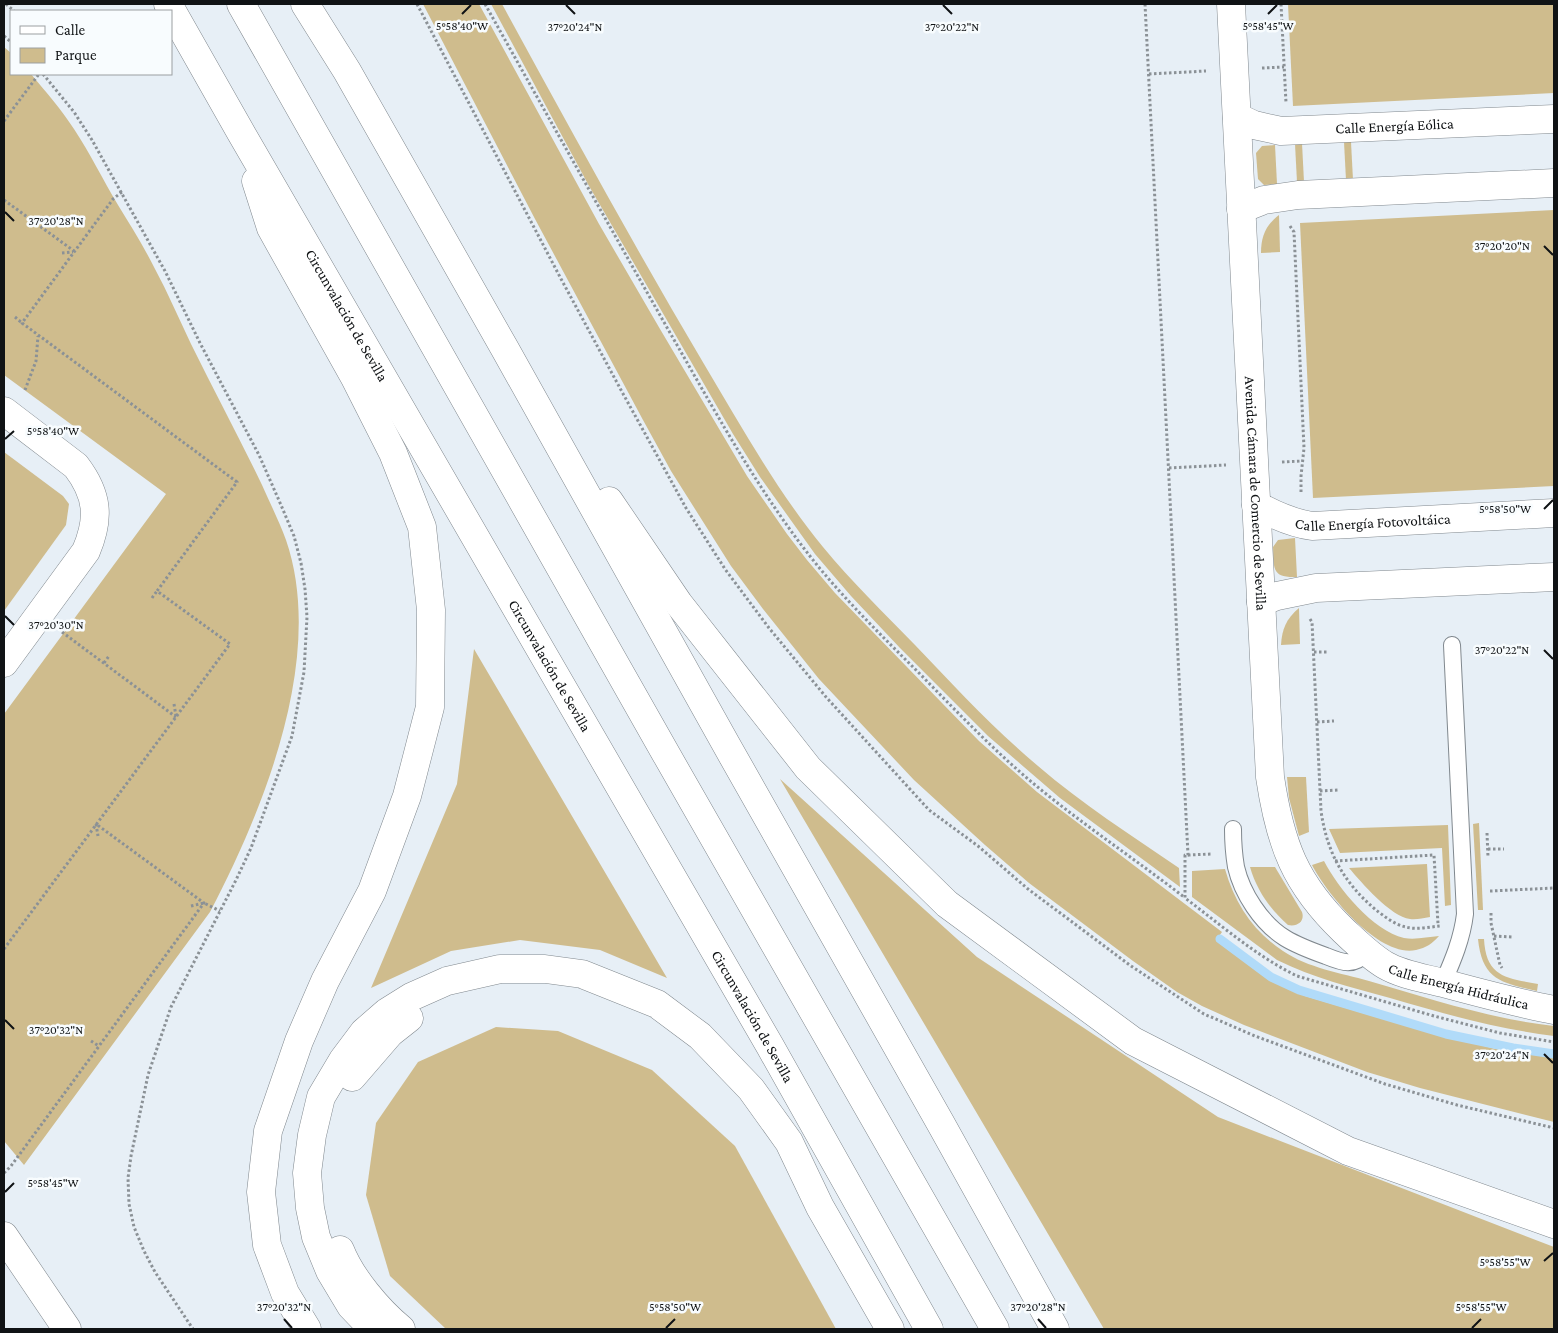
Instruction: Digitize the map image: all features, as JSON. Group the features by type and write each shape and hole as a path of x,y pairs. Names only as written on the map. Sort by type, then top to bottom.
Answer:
{"main road":[{"path":"241,4 995,1329"},
{"path":"305,4 347,72 505,349 1055,1329"},
{"name":"Avenida Cámara de Comercio de Sevilla","path":"1231,4 1270,778 1281,834 1293,865 1312,896 1332,920 1367,952"},
{"name":"Circunvalación de Sevilla","path":"172,11 770,1046 929,1329"},
{"name":"Calle Energía Eólica","path":"1237,117 1254,125 1281,131 1554,119"},
{"path":"240,131 271,228 355,378 393,453 422,527 432,610 430,707 407,796 372,892 325,981 299,1042 268,1131 261,1192 267,1245 285,1293 307,1329"},
{"path":"1241,209 1264,200 1298,195 1554,183"},
{"path":"505,349 679,604 808,768 947,904 1133,1041 1348,1151 1554,1224"},
{"path":"4,663 86,550 92,536 95,521 95,505 91,491 85,478 76,466 8,415"},
{"name":"Calle Energía Fotovoltáica","path":"1256,505 1286,519 1312,526 1554,513"},
{"path":"1261,602 1277,596 1316,588 1554,576"},
{"name":"Calle Energía Hidráulica","path":"1367,952 1386,966 1415,976 1527,1005 1554,1010"},
{"path":"373,1329 351,1306 330,1271 316,1237 310,1208 307,1173 312,1135 322,1096 343,1060 364,1032 387,1012 411,996 447,981 500,970 545,968 582,974 658,1004 700,1036 751,1089 788,1142 820,1207 890,1329"},
{"path":"401,1329 392,1322 367,1293 345,1263 333,1230 326,1200 324,1172 330,1131 350,1078 390,1033 409,1018 431,1006 463,995 503,988 563,987 602,997 647,1016 690,1050 733,1096 820,1207"},
{"path":"941,1124 1070,1329"},
{"path":"4,1236 67,1329"}],"lane":[{"path":"1443,983 1458,950 1465,914 1452,645"},
{"path":"1232,829 1236,866 1242,885 1251,901 1273,929 1284,938 1340,962 1353,963 1361,959 1367,952"}],"path":[{"path":"417,4 560,277 686,508 725,569 769,628 826,697 929,810 978,846 1028,889 1124,961 1204,1014 1255,1036 1386,1084 1457,1105 1554,1128"},
{"path":"485,4 564,148 723,426 775,508 817,564 873,626 1003,757 1048,796 1185,898"},
{"path":"1145,4 1188,855"},
{"path":"1281,4 1286,107"},
{"path":"1258,68 1284,68"},
{"path":"1149,74 1205,71"},
{"path":"4,121 38,75"},
{"path":"44,75 74,112 122,192 165,270 200,343 259,455 294,536 304,580 307,617 304,672 292,736 251,848 171,1007 148,1075 138,1115 128,1178 129,1204 134,1227 144,1251 155,1272 193,1329"},
{"path":"22,322 113,199 122,192"},
{"path":"4,200 74,252"},
{"path":"1288,223 1294,232 1304,448 1302,498"},
{"path":"62,253 74,252"},
{"path":"15,318 237,482 152,598"},
{"path":"8,415 36,361 38,335"},
{"path":"1279,462 1302,461"},
{"path":"1169,468 1226,465"},
{"path":"4,949 230,644 157,591"},
{"path":"39,615 176,716"},
{"path":"1309,616 1312,622 1323,826 1335,861 1352,886 1381,913 1404,927 1430,927"},
{"path":"1314,652 1328,652"},
{"path":"104,663 109,656"},
{"path":"174,704 176,716"},
{"path":"1317,722 1334,721"},
{"path":"1320,791 1338,790"},
{"path":"96,824 204,903 220,911"},
{"path":"96,824 98,836"},
{"path":"1488,850 1504,849"},
{"path":"1185,870 1185,855 1215,854"},
{"path":"1335,861 1434,856 1438,926"},
{"path":"1490,891 1554,888"},
{"path":"191,906 204,903"},
{"path":"4,1173 204,903"},
{"path":"1491,909 1491,923 1500,965 1507,971"},
{"path":"1494,936 1512,937"},
{"path":"91,1041 99,1046"}],"green space":[{"path":"423,4 479,4 599,224 747,476 787,534 835,593 979,741 1037,792 1222,932 1217,939 1269,979 1305,996 1424,1031 1496,1049 1554,1057 1554,1122 1420,1088 1367,1072 1244,1025 1202,1006 1177,992 1133,961 1029,883 914,780 819,679 731,566 671,471 643,420 535,219"},
{"path":"491,4 502,4 601,185 678,320 760,458 806,526 856,585 990,723 1055,780 1107,819 1179,868 1180,887 1060,798 988,736 900,648 815,554 760,477 733,434 589,186"},
{"path":"1288,4 1554,4 1554,93 1293,106"},
{"path":"4,47 10,52 10,75 32,75 86,147 160,278 262,485 286,540 296,585 299,633 294,682 283,731 268,780 250,827 210,912 24,1165 4,1141 4,714 166,494 4,375"},
{"path":"1344,142 1351,142 1353,180 1346,180"},
{"path":"1302,143 1304,182 1297,182 1295,144"},
{"path":"1275,145 1277,184 1264,185 1258,179 1256,153 1262,146"},
{"path":"1554,210 1554,486 1313,498 1300,223"},
{"path":"1279,215 1280,252 1261,253 1265,231"},
{"path":"4,452 63,496 69,504 66,525 4,611"},
{"path":"1295,538 1297,577 1282,576 1274,566 1273,547 1278,540"},
{"path":"1299,608 1300,644 1281,645 1285,625"},
{"path":"474,649 667,978 600,950 520,940 451,951 371,988 457,784"},
{"path":"1287,777 1306,777 1309,832 1299,836 1289,798"},
{"path":"780,779 977,957 1218,1117 1554,1247 1554,1329 1104,1329"},
{"path":"1479,823 1483,910 1478,910 1473,824"},
{"path":"1448,825 1451,905 1445,906 1442,848 1340,853 1329,829"},
{"path":"1324,861 1347,895 1380,927 1404,938 1417,939 1439,936 1432,943 1416,950 1402,950 1386,944 1356,921 1329,892 1312,865"},
{"path":"1427,864 1430,917 1415,919 1402,917 1386,906 1349,868"},
{"path":"1250,867 1275,867 1302,912 1302,921 1300,923 1288,925 1275,913 1260,892"},
{"path":"1225,869 1234,894 1246,916 1272,943 1293,957 1325,969 1461,1008 1507,1019 1554,1026 1554,1036 1492,1025 1431,1010 1332,982 1277,960 1192,897 1192,871"},
{"path":"1478,939 1484,939 1489,961 1500,974 1516,980 1538,984 1537,991 1504,982 1489,971 1480,953"},
{"path":"496,1027 558,1031 652,1070 735,1146 836,1329 446,1329 390,1276 366,1195 376,1123 418,1062"}],"waterway":[{"path":"1220,939 1271,977 1299,990 1446,1034 1513,1048 1554,1054"}]}
